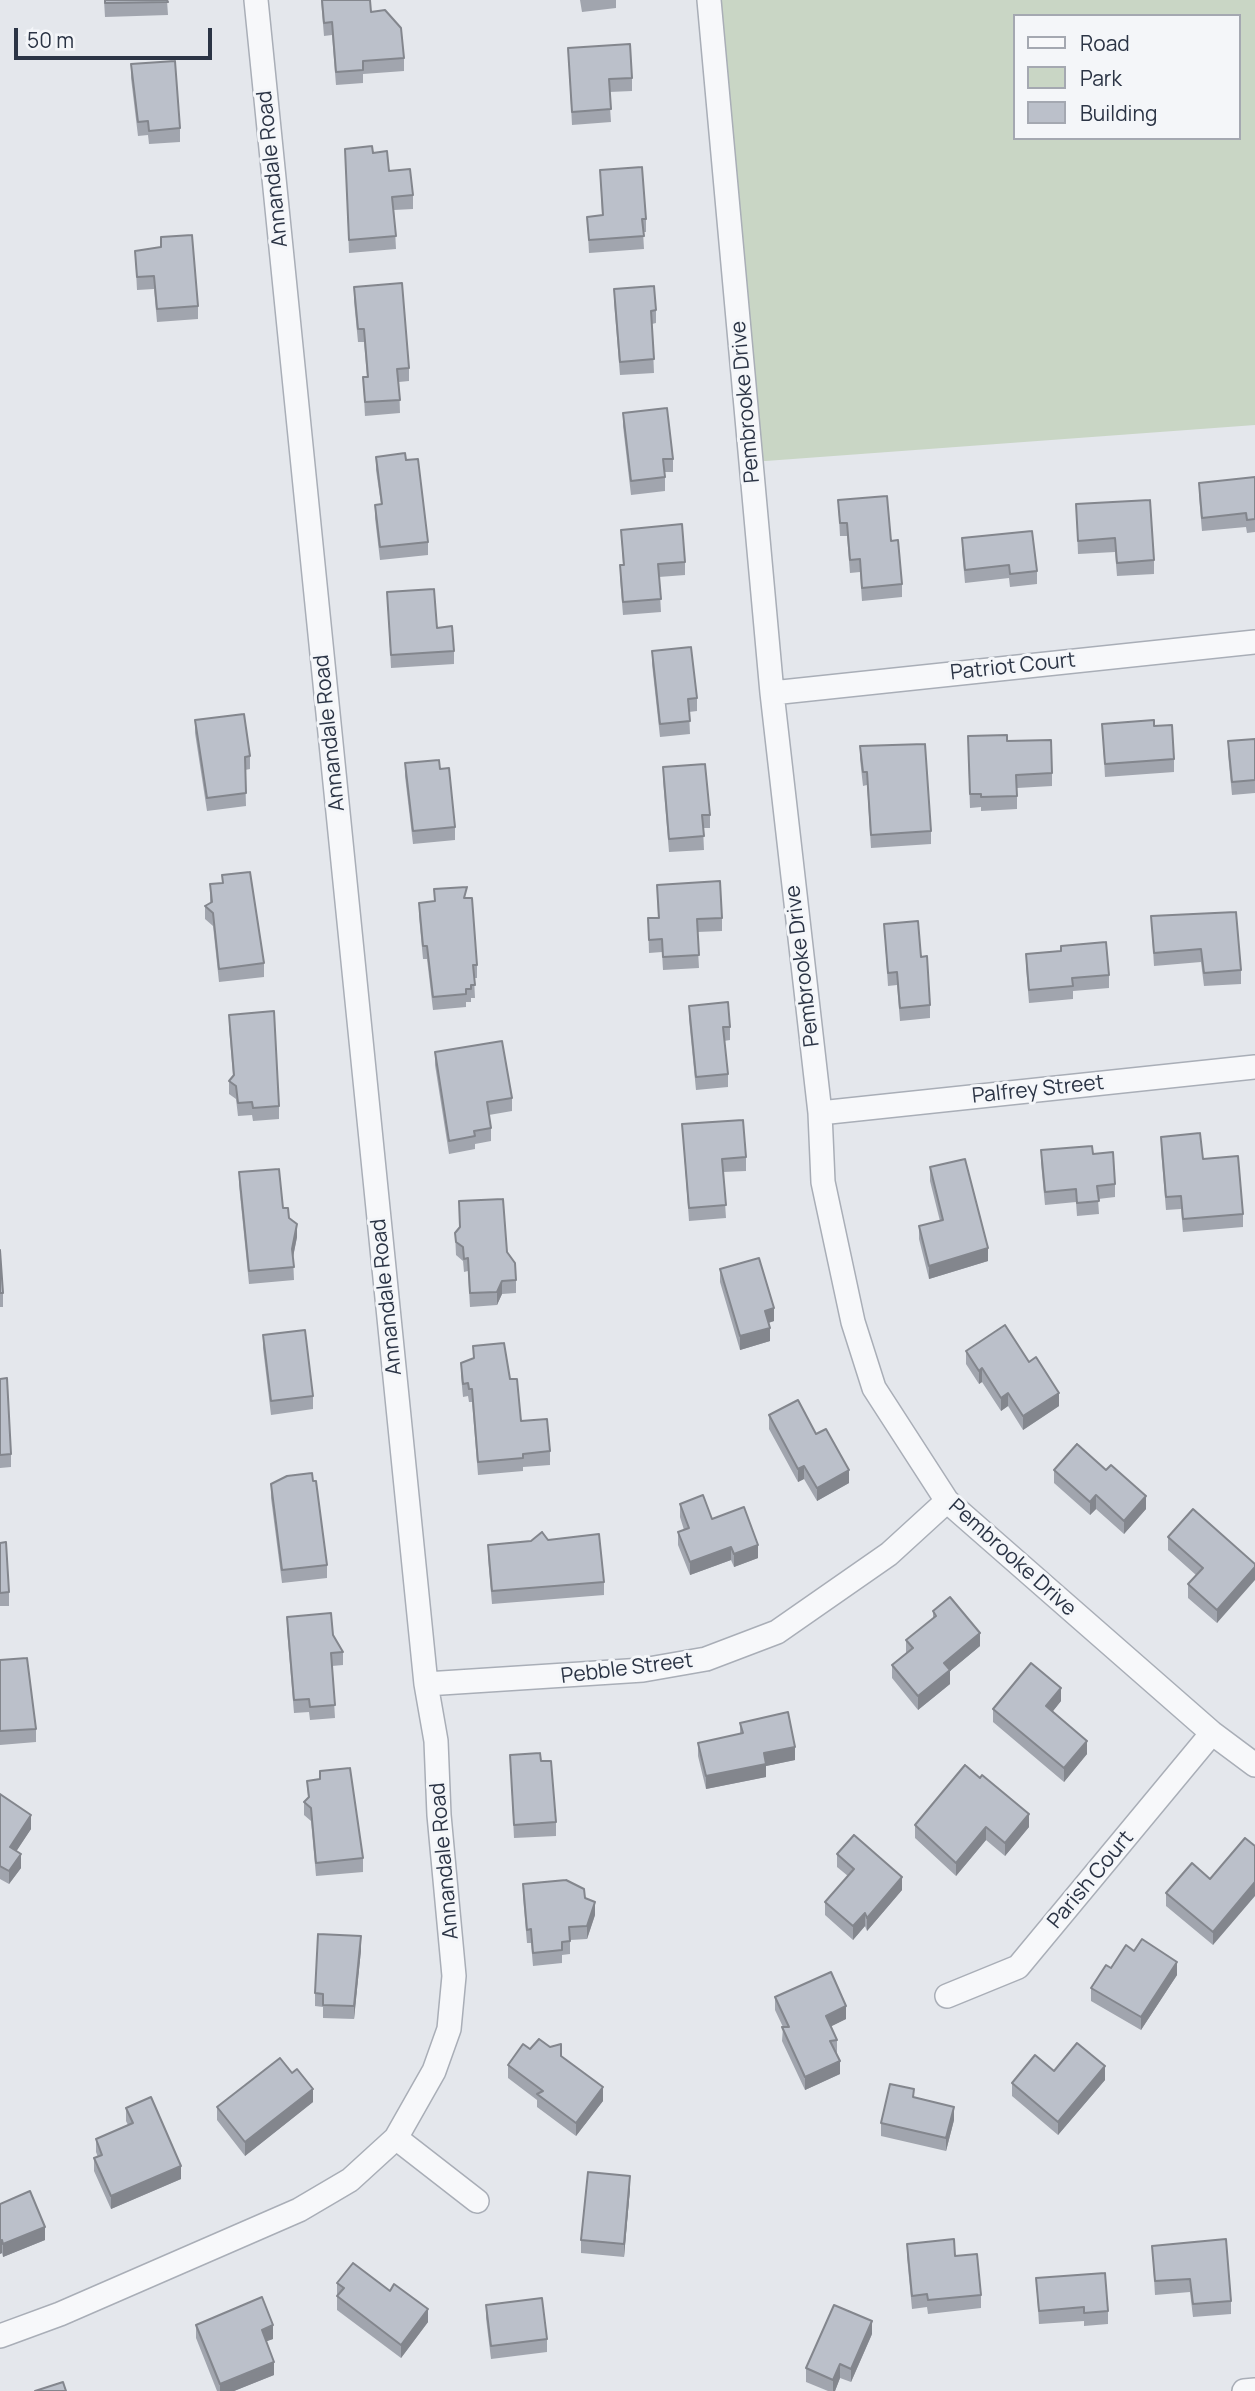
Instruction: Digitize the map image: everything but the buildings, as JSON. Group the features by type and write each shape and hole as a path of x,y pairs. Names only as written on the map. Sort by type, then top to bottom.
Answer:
{"street":[{"name":"Annandale Road","path":"0,2336 60,2314 299,2210 350,2180 396,2138 434,2071 445,2040 454,1976 439,1815 436,1741 426,1684 256,0"},
{"name":"Pembrooke Drive","path":"709,0 772,692 820,1114 823,1181 835,1252 874,1388 947,1502 1212,1733 1255,1765"},
{"name":"Patriot Court","path":"772,692 1255,642"},
{"name":"Palfrey Street","path":"820,1114 1255,1067"},
{"name":"Pebble Street","path":"426,1684 643,1671 706,1659 777,1632 889,1554 947,1502"},
{"name":"Parish Court","path":"947,1996 1018,1967 1212,1733"},
{"path":"396,2138 477,2201"},
{"path":"1244,2391 1255,2390"}],"green space":[{"path":"706,0 1255,0 1255,425 752,462"}]}
